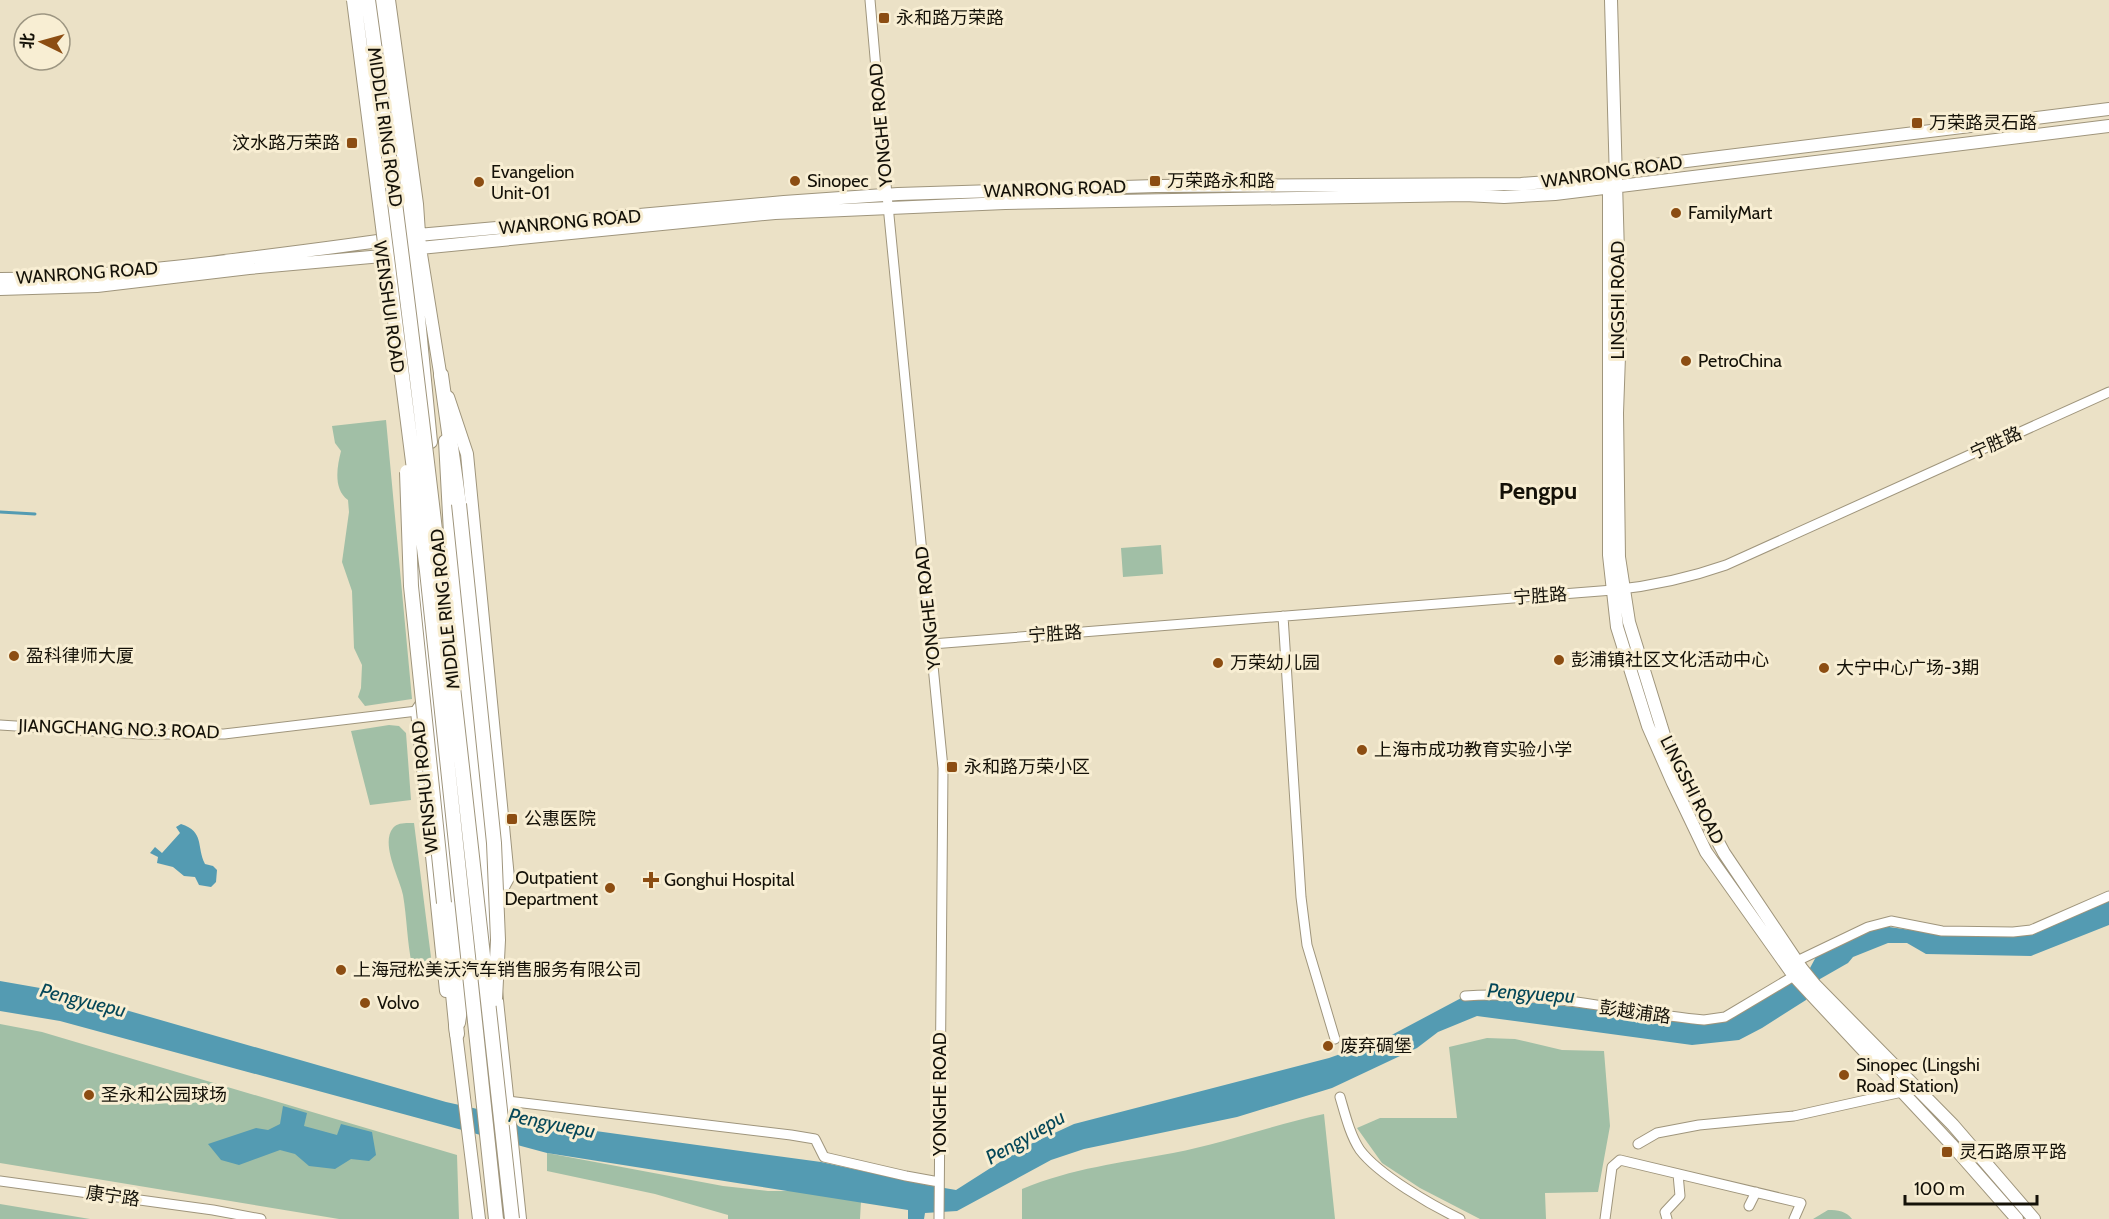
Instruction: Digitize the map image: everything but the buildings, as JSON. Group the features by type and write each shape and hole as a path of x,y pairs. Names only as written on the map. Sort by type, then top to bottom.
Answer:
{"highway":[{"name":"MIDDLE RING ROAD","path":"357,0 427,571 496,1219"},
{"name":"MIDDLE RING ROAD","path":"368,0 423,423 493,1043 510,1219"},
{"path":"441,375 459,504 494,843 498,940 493,1043"},
{"path":"407,410 407,496 411,586 448,900 457,1034"}],"main road":[{"name":"WENSHUI ROAD","path":"347,0 388,245 381,256 406,427 429,693 417,711 446,994 457,1034 479,1219"},
{"path":"357,0 388,245 406,358 470,928 491,1096 510,1219"},
{"path":"378,0 416,242 429,296 436,352 441,375 467,454 508,878 488,914"},
{"path":"389,0 417,204 413,271 427,398 459,765 485,1007 491,1096"},
{"name":"LINGSHI ROAD","path":"1605,0 1613,188 1609,555 1668,748 1724,853 1796,970 2017,1219"},
{"name":"LINGSHI ROAD","path":"1611,0 1612,174"},
{"name":"WANRONG ROAD","path":"0,279 56,278 126,272 416,242 761,214 887,201 1156,186 1521,184 1589,179 1646,166 2109,109"},
{"name":"WANRONG ROAD","path":"887,201 1005,203 1406,196 1504,197 1613,188 2109,126"},
{"name":"WANRONG ROAD","path":"0,289 97,286 249,268 381,256"},
{"path":"413,271 429,296"},
{"path":"427,398 436,352"},
{"path":"399,381 406,358"},
{"path":"441,375 454,575 508,1106 501,1219"},
{"path":"454,575 475,542"},
{"path":"429,693 448,900 470,928"},
{"name":"LINGSHI ROAD","path":"1820,997 1953,1125 2034,1219"},
{"path":"485,1007 500,1029"},
{"path":"503,1162 520,1219"}],"street":[{"name":"YONGHE ROAD","path":"870,0 887,201 943,768 939,1219"},
{"name":"宁胜路","path":"932,644 1618,590 1690,577 1726,565 2109,392"},
{"path":"1282,616 1300,897 1307,945 1335,1039"},
{"name":"JIANGCHANG NO.3 ROAD","path":"0,724 140,734 224,734 417,711"},
{"name":"彭越浦路","path":"1465,996 1529,998 1704,1020 1725,1017 1796,970 1868,927 1891,921 1942,931 2031,930 2109,896"},
{"path":"1638,1144 1657,1133 1700,1125 1794,1116 1902,1092"},
{"path":"1340,1097 1347,1122 1360,1149 1381,1170 1439,1209 1460,1219"},
{"path":"508,1106 814,1139 824,1157 939,1182"},
{"path":"1605,1219 1612,1167 1620,1160 1801,1203 1794,1219"},
{"path":"1667,1219 1665,1212 1680,1196 1678,1174"},
{"name":"康宁路","path":"0,1181 213,1210 261,1219"},
{"path":"1749,1206 1756,1192"}],"green space":[{"path":"386,420 412,699 365,706 358,697 361,688 362,665 354,648 352,591 342,562 349,512 348,500 338,484 341,451 335,443 332,426"},
{"path":"1161,545 1163,574 1123,577 1121,548"},
{"path":"389,725 399,726 406,733 411,800 370,805 351,731"},
{"path":"414,823 433,973 420,974 412,965 403,895 390,852 390,835 393,828 400,824"},
{"path":"0,1024 42,1032 457,1155 459,1219 339,1219 0,1163"},
{"path":"1487,1038 1515,1039 1562,1050 1604,1051 1610,1126 1598,1192 1545,1193 1546,1219 1480,1219 1420,1188 1382,1163 1357,1128 1380,1118 1457,1118 1449,1047"},
{"path":"1324,1114 1335,1219 1022,1219 1022,1189 1041,1182 1097,1167 1192,1149"},
{"path":"547,1153 723,1186 768,1191 809,1191 861,1201 860,1219 728,1219 728,1215 655,1194 547,1171"},
{"path":"0,1204 90,1219 0,1219"},
{"path":"1828,1210 1842,1212 1852,1219 1813,1219"}],"water":[{"path":"181,824 194,831 199,840 205,864 217,870 216,882 211,887 199,885 195,877 184,876 173,867 157,863 158,857 150,853 155,847 162,853 180,833 176,827"},
{"name":"Pengyuepu","path":"2109,899 2109,925 2031,956 1926,954 1907,943 1888,943 1853,957 1848,963 1820,979 1806,1000 1739,1040 1692,1045 1477,1016 1438,1032 1417,1048 1332,1088 1237,1117 1084,1149 1051,1160 957,1211 925,1213 924,1219 908,1219 908,1210 547,1153 60,1021 0,1011 0,981 63,992 446,1102 545,1124 821,1162 956,1190 1022,1148 1074,1124 1329,1058 1386,1038 1465,996 1704,1020 1725,1017 1810,968 1817,955 1882,926 1939,934 2017,936"},
{"path":"283,1106 307,1113 304,1126 337,1135 341,1124 372,1132 376,1155 369,1161 351,1159 335,1169 309,1166 295,1154 280,1150 239,1165 221,1160 208,1144 256,1128 268,1130 280,1124"}],"waterway":[{"path":"0,512 35,514"}],"place":[{"name":"永和路万荣路","path":"884,18"},
{"name":"万荣路灵石路","path":"1917,123"},
{"name":"汶水路万荣路","path":"352,143"},
{"name":"Sinopec","path":"795,181"},
{"name":"万荣路永和路","path":"1155,181"},
{"name":"Evangelion Unit-01","path":"479,182"},
{"name":"FamilyMart","path":"1676,213"},
{"name":"PetroChina","path":"1686,361"},
{"name":"盈科律师大厦","path":"14,656"},
{"name":"彭浦镇社区文化活动中心","path":"1559,660"},
{"name":"万荣幼儿园","path":"1218,663"},
{"name":"大宁中心广场-3期","path":"1824,668"},
{"name":"上海市成功教育实验小学","path":"1362,750"},
{"name":"永和路万荣小区","path":"952,767"},
{"name":"公惠医院","path":"512,819"},
{"name":"Gonghui Hospital","path":"651,880"},
{"name":"Outpatient Department","path":"610,888"},
{"name":"上海冠松美沃汽车销售服务有限公司","path":"341,970"},
{"name":"Volvo","path":"365,1003"},
{"name":"废弃碉堡","path":"1328,1046"},
{"name":"Sinopec (Lingshi Road Station)","path":"1844,1075"},
{"name":"圣永和公园球场","path":"89,1095"},
{"name":"灵石路原平路","path":"1947,1152"}],"district":[{"name":"Pengpu","path":"1538,491"}]}
